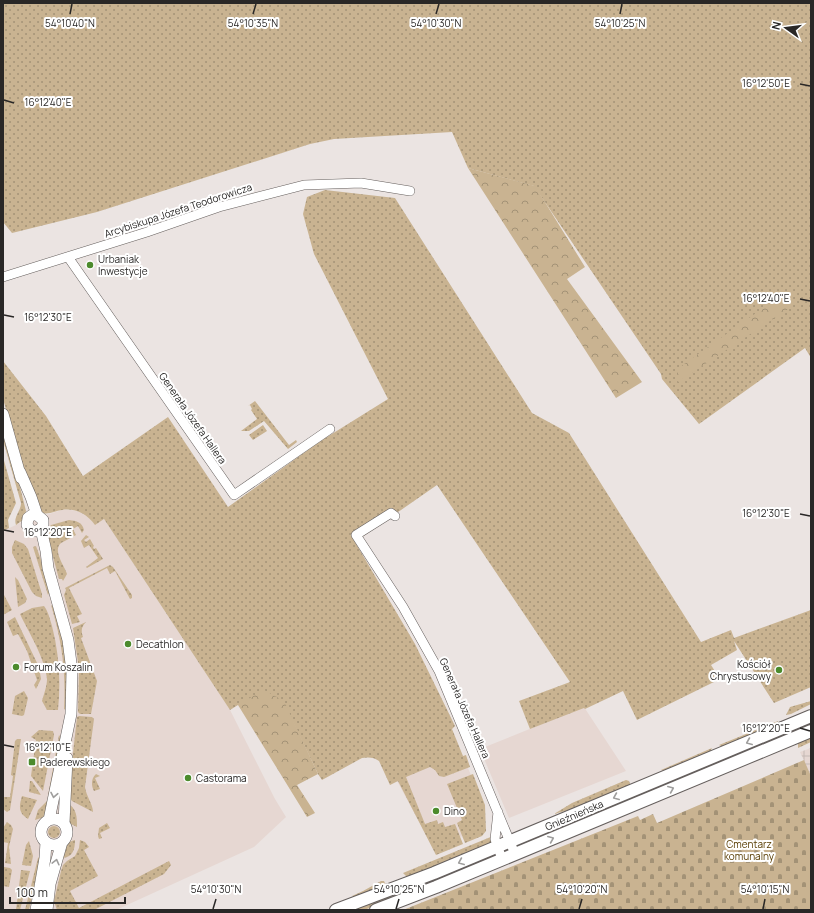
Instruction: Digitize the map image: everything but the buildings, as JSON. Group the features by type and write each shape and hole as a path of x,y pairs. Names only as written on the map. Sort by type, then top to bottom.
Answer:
{"main road":[{"name":"Gnieźnieńska","path":"336,910 427,876 811,716"},
{"name":"Gnieźnieńska","path":"376,910 430,890 811,731"}],"street":[{"name":"Arcybiskupa Józefa Teodorowicza","path":"3,277 148,232 218,206 304,185 361,183 410,191"},
{"name":"Generała Józefa Hallera","path":"68,257 234,496 330,429"},
{"path":"3,414 20,472 24,498 33,516 43,520 43,525 37,530 46,551 48,568 64,622 71,656 72,686 68,730 64,823 67,828 67,834 62,842 50,884 47,910"},
{"name":"Generała Józefa Hallera","path":"395,516 391,512 356,535 403,607 439,671 515,854"},
{"path":"49,820 68,730"},
{"name":"Generała Józefa Hallera","path":"498,811 495,839 502,859"},
{"path":"62,842 56,845 46,842 42,837 41,832 43,825 49,820 56,819 64,823"},
{"path":"36,910 45,858 46,842"}],"shaded area":[{"path":"62,510 80,512 95,524 104,519 230,710 275,799 286,817 254,847 116,910 3,910 3,531 20,523"},
{"path":"584,707 626,771 509,818 480,749"},
{"path":"811,748 811,776 800,752"},
{"path":"463,756 485,809 475,831 433,848 395,777"}],"green space":[{"path":"3,3 811,3 811,358 805,348 699,424 662,379 661,374 534,186 468,168 452,132 334,139 310,144 97,212 12,233 3,222"},
{"path":"468,168 535,186 585,267 567,279 642,382 616,398"},
{"path":"325,190 395,198 532,413 569,433 701,642 731,630 734,638 811,610 811,687 774,703 734,641 737,650 711,665 720,679 637,720 623,691 585,709 584,708 530,729 519,701 570,682 437,485 355,542 415,644 455,726 452,729 463,756 466,755 470,767 444,777 439,776 435,770 430,767 406,777 425,824 437,820 438,824 443,822 445,827 455,824 463,844 436,855 398,781 390,785 379,761 375,759 369,757 362,758 322,780 283,701 238,705 230,710 104,519 95,525 84,515 72,510 62,510 46,514 40,512 26,477 3,399 3,361 46,416 83,476 168,417 228,507 319,442 388,399 314,254 303,214 307,197"},
{"path":"786,292 792,300 788,309 678,382 677,369"},
{"path":"255,401 289,445 296,440 297,442 288,449 264,421 249,431 241,431 257,419 251,410 250,405 248,406"},
{"path":"263,425 267,431 253,440 249,435"},
{"path":"3,429 26,511 23,520 16,525 16,517 21,503 3,440"},
{"path":"3,457 16,503 8,520 9,528 3,531"},
{"path":"69,520 79,522 84,530 82,533 78,526 73,529 76,535 61,543 59,546 58,554 67,574 63,581 62,579 59,579 46,531 51,525"},
{"path":"86,535 89,537 84,540 86,542 90,539 94,549 96,548 103,559 87,568 86,567 98,558 89,545 84,548 81,541"},
{"path":"15,540 24,544 28,549 42,598 36,596 32,592 12,553 12,547"},
{"path":"36,546 45,571 50,592 48,595 33,547"},
{"path":"110,565 113,567 132,595 132,598 130,599 115,571 110,574 107,568 69,588 82,614 77,616 80,622 72,624 64,595 66,590 65,588"},
{"path":"15,577 27,599 25,603 18,607"},
{"path":"3,593 12,610 3,615"},
{"path":"51,605 56,609 67,659 67,711 64,709 64,669 58,631"},
{"path":"44,606 52,626 58,657 58,710 47,710 42,701 47,682 46,671 40,654 20,614 32,608"},
{"path":"15,617 39,667 41,679 36,689 34,685 37,680 27,651 18,634 13,636 7,622"},
{"path":"86,622 82,627 83,637 81,638 97,681 91,714 80,714 78,712 79,669 73,628"},
{"path":"264,690 284,701 318,774 297,785 315,813 307,817 238,705"},
{"path":"24,691 28,698 24,715 12,714 15,696"},
{"path":"811,701 811,704 786,715 790,707"},
{"path":"77,717 92,717 94,719 85,787 93,812 72,801 70,798 73,753"},
{"path":"811,720 811,725 641,797 639,792"},
{"path":"778,721 776,726 723,747 719,745"},
{"path":"39,730 53,731 54,735 43,791 31,776 36,740 31,737"},
{"path":"59,735 61,738 51,797 48,796"},
{"path":"811,737 811,742 798,748 798,742"},
{"path":"17,739 21,739 10,810 7,812 3,809 3,797 10,797 15,741"},
{"path":"712,748 709,754 664,771 661,770"},
{"name":"Cmentarz komunalny","path":"804,760 811,776 811,910 403,910 638,816 640,820 653,814 657,823"},
{"path":"96,774 100,776 95,778 100,789 94,791 92,782"},
{"path":"473,774 485,805 486,831 482,836 465,843 457,823 462,820 447,784"},
{"path":"626,780 629,781 631,786 584,806 554,814 572,803"},
{"path":"30,781 32,781 41,795 29,792"},
{"path":"634,794 636,799 529,843 527,842 527,839"},
{"path":"22,796 37,800 28,819 22,814 20,809"},
{"path":"47,801 51,801 44,817 35,820 38,810"},
{"path":"67,803 75,810 77,827 69,823"},
{"path":"7,822 13,829 9,847 11,864 5,863 8,843 3,842 3,828"},
{"path":"107,823 110,828 100,833 102,838 99,839 99,828"},
{"path":"52,826 56,826 60,832 56,838 52,838 48,834 48,830"},
{"path":"493,836 489,846 407,877 403,873"},
{"path":"75,840 73,852 69,856 63,858 67,844"},
{"path":"80,840 85,842 89,847 84,850 98,876 70,891 79,908 169,861 171,865 164,874 94,910 57,910 54,901 61,871 63,865 75,856 79,848"},
{"path":"29,841 33,856 31,866 22,865 26,845"},
{"path":"493,854 426,886 398,897 396,892"},
{"path":"41,857 29,910 25,910 38,858"},
{"path":"4,867 12,870 9,887 3,886"},
{"path":"21,870 30,871 20,910 16,910"},
{"path":"381,881 384,881 387,887 354,897 352,896 363,891"},
{"path":"390,894 392,900 364,910 348,910"}],"place":[{"name":"Urbaniak Inwestycje","path":"90,265"},
{"name":"Decathlon","path":"128,644"},
{"name":"Forum Koszalin","path":"16,667"},
{"name":"Kościół Chrystusowy","path":"779,670"},
{"name":"Paderewskiego","path":"32,762"},
{"name":"Castorama","path":"188,778"},
{"name":"Dino","path":"436,811"}]}
